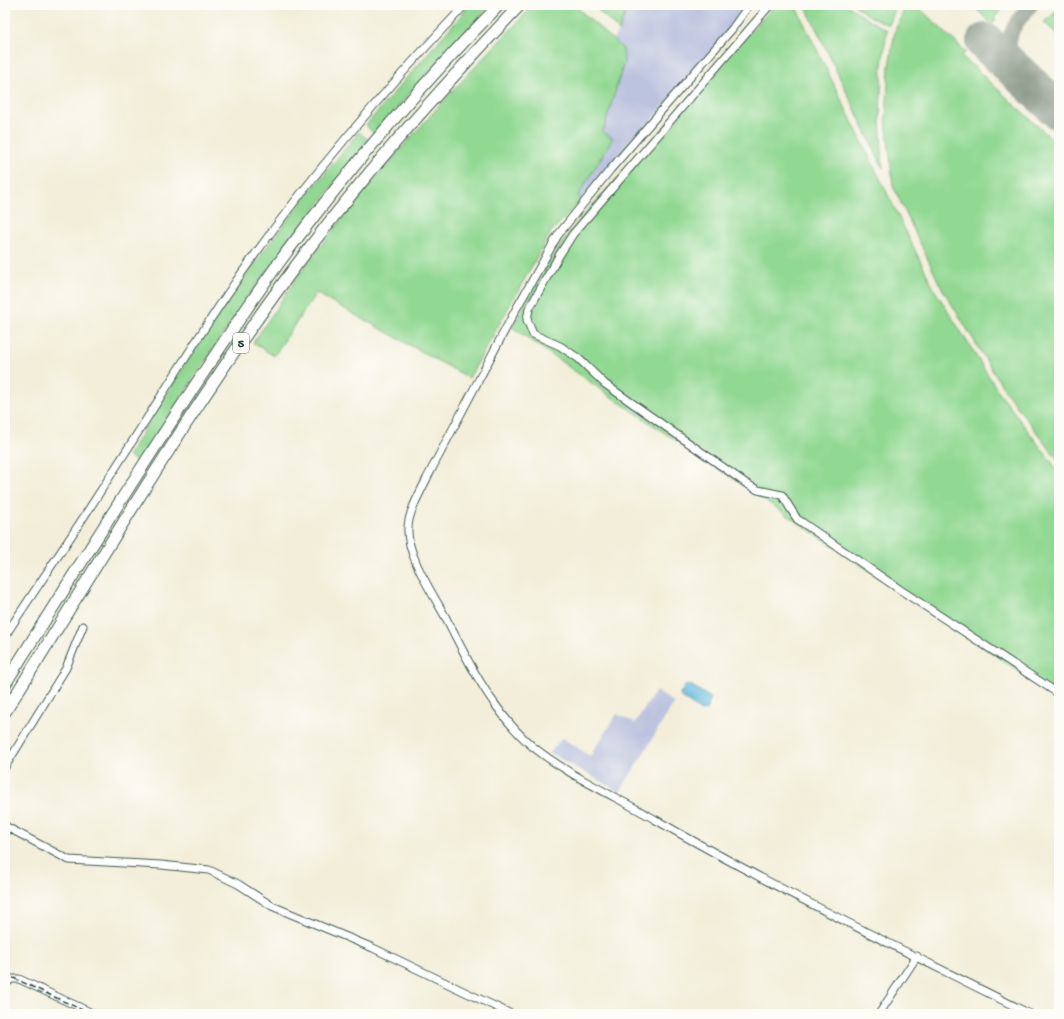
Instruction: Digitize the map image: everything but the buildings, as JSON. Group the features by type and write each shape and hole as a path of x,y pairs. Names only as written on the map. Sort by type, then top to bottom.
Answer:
{"highway":[{"name":"5","path":"5,684 97,534 233,328 291,246 373,142 430,77 499,5"},
{"name":"5","path":"5,712 182,431 248,332 300,260 442,89 520,5"}],"street":[{"path":"5,636 226,296 296,202 341,145 381,98 465,5"},
{"path":"749,5 732,29 610,170 558,235 515,311 427,478 415,505 408,527 410,542 418,565 483,688 516,730 531,745 550,760 694,842 792,894 1030,1014"},
{"path":"770,5 568,242 529,309 527,320 530,329 538,338 560,346 578,358 605,384 747,484 758,490 782,495 797,519 802,523 902,591 1059,694"},
{"path":"5,767 66,668 83,626"},
{"path":"5,826 69,860 161,865 209,870 238,884 272,906 373,948 511,1014"},
{"path":"879,1014 917,956"},
{"path":"5,984 12,979 19,979 94,1014"}],"shaded area":[{"path":"628,5 747,5 738,19 609,171 582,199 578,196 613,139 603,132 624,62 623,49 612,40 619,31"},
{"path":"656,691 674,703 620,792 550,753 562,738 590,756 617,714 635,723"}],"green space":[{"path":"470,5 491,5 441,58 374,134 366,125"},
{"path":"534,5 574,5 623,49 624,62 603,132 613,138 578,196 582,199 551,232 469,378 316,293 274,356 253,343 295,280 322,244 380,173 440,104"},
{"path":"593,5 628,5 619,31"},
{"path":"775,5 795,5 934,289 1000,394 1059,472 1059,698 610,396 512,327 557,249 579,220"},
{"path":"805,5 847,5 887,30 882,66 880,118 883,168"},
{"path":"854,5 897,5 889,25 871,17"},
{"path":"906,5 916,5 966,52 962,56 1059,146 1059,461 1005,391 940,285 893,186 886,119 889,66 895,31"},
{"path":"972,5 1006,5 994,18 996,19 992,24"},
{"path":"1059,9 1059,36 1044,22"},
{"path":"359,132 368,140 250,294 138,462 128,456 213,322 283,226"}],"water":[{"path":"689,684 711,698 706,710 701,711 681,697 680,694 685,686"}],"taxiway":[{"path":"1008,64 1009,45 1012,32 1031,5"}],"runway":[{"path":"985,42 1059,111"}],"railway":[{"path":"5,974 91,1014"}]}
